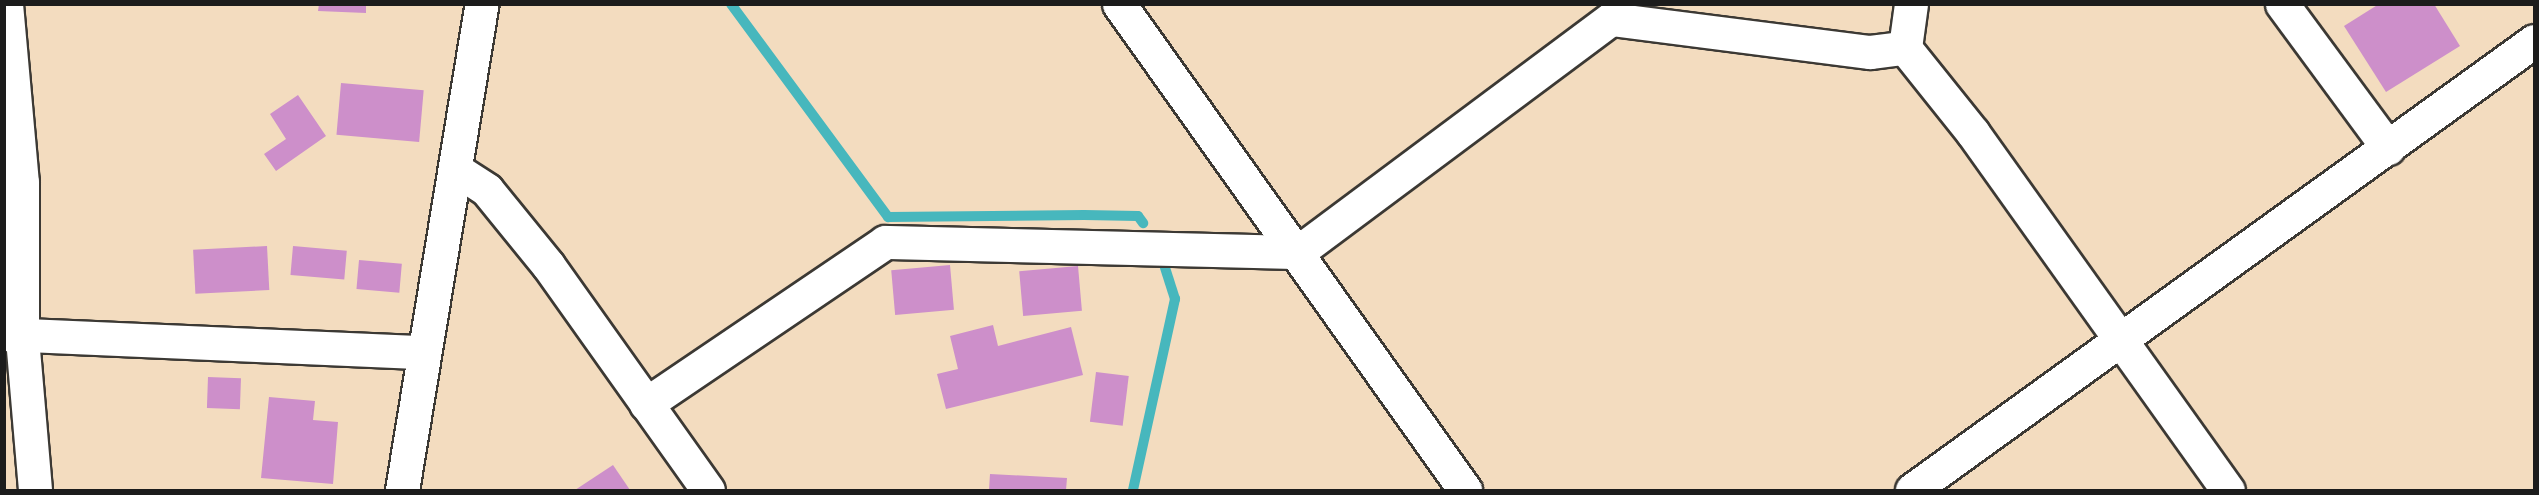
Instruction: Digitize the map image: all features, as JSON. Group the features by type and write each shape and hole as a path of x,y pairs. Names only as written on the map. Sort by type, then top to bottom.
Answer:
{"street":[{"path":"6,4 22,182 13,336 35,490"},
{"path":"402,490 482,4"},
{"path":"1119,4 1298,252 1465,490"},
{"path":"1911,4 1905,48 2121,340 2228,490"},
{"path":"2282,4 2388,148"},
{"path":"646,404 885,242 1298,252 1611,12 1870,52 1905,48"},
{"path":"1912,490 2535,41"},
{"path":"454,169 494,198 708,490"},
{"path":"13,336 424,352"}],"building":[{"path":"319,4 366,4 366,13 318,11"},
{"path":"2379,4 2434,4 2460,46 2386,92 2344,26"},
{"path":"341,83 424,90 419,142 336,135"},
{"path":"298,95 326,136 276,171 264,154 286,139 270,114"},
{"path":"267,246 269,290 195,294 193,250"},
{"path":"293,246 347,251 344,280 290,275"},
{"path":"359,260 402,264 399,293 356,289"},
{"path":"950,265 954,310 895,315 891,270"},
{"path":"1078,266 1082,311 1023,316 1019,271"},
{"path":"993,325 998,346 1071,327 1083,375 946,409 937,374 958,369 950,336"},
{"path":"1096,372 1129,376 1123,426 1090,422"},
{"path":"208,377 241,378 240,409 207,408"},
{"path":"269,397 315,401 313,420 338,422 333,484 261,478"},
{"path":"613,465 630,490 575,490"},
{"path":"990,474 1067,478 1066,490 989,490"}],"waterway":[{"path":"731,4 888,217 1138,216 1143,223"},
{"path":"1133,490 1175,299 1161,255"}]}
